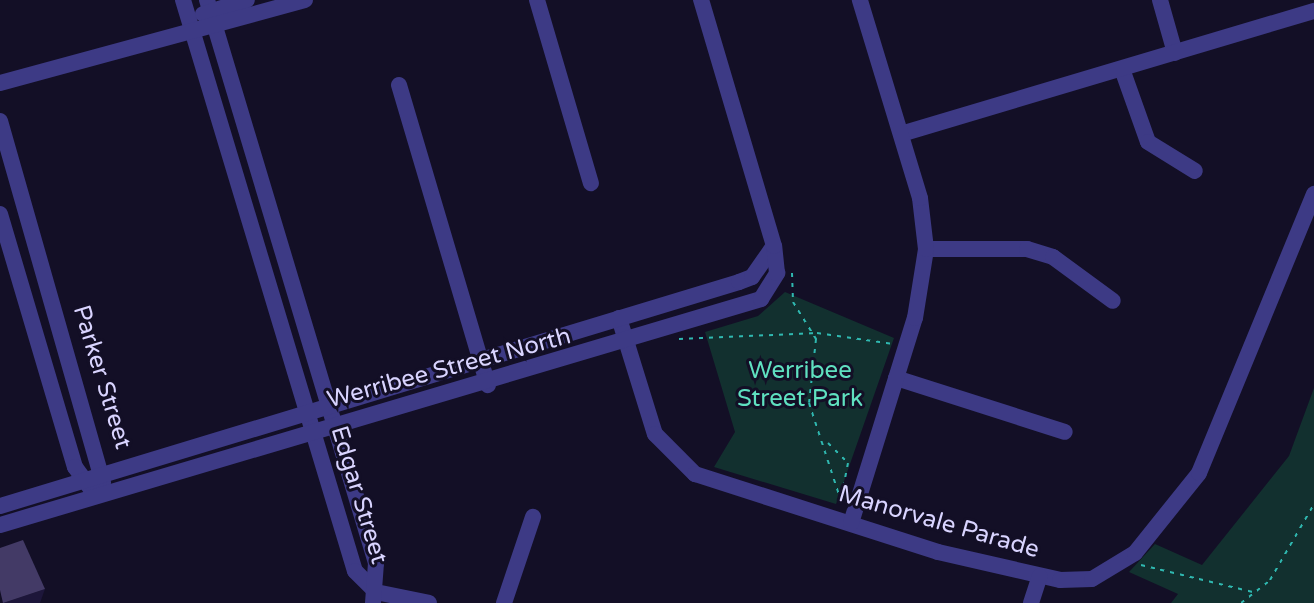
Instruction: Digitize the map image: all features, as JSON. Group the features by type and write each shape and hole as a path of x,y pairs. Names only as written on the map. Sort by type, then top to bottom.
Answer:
{"street":[{"name":"Edgar Street","path":"183,0 355,571 374,597"},
{"path":"0,83 191,25 211,13 247,0"},
{"path":"211,13 305,0"},
{"path":"537,0 591,183"},
{"name":"Werribee Street North","path":"0,525 314,430 488,385 761,299 777,273 774,246 701,0"},
{"path":"851,523 908,340 926,249 901,134 860,0"},
{"path":"1160,0 1175,53"},
{"path":"901,134 1314,11"},
{"name":"Edgar Street","path":"211,13 376,563 374,597"},
{"path":"1122,69 1148,142 1195,171"},
{"path":"399,85 488,385"},
{"name":"Parker Street","path":"0,121 105,475 100,494"},
{"name":"Manorvale Parade","path":"619,318 647,417 671,458 709,479 1040,576 1092,579 1126,562 1199,473 1314,194"},
{"path":"0,214 80,483 100,494"},
{"name":"Werribee Street North","path":"0,506 752,277 774,246"},
{"path":"926,249 1027,249 1063,263 1113,301"},
{"path":"896,378 1065,432"},
{"path":"504,603 533,517"},
{"path":"1031,603 1040,576"},
{"path":"374,597 429,603"}],"path":[{"path":"790,264 793,302 814,334 807,397 827,442 841,502 851,523"},
{"path":"676,327 680,340 708,333 777,339 814,334 908,340"},
{"path":"827,442 848,463 841,502"},
{"path":"1241,603 1270,580 1314,504"},
{"path":"1126,562 1253,592"}],"green space":[{"name":"Werribee Street Park","path":"785,292 894,338 836,504 714,467 735,432 705,332 758,316"},
{"path":"1314,388 1314,603 1171,603 1178,594 1129,572 1155,544 1202,565 1289,456"}],"building":[{"path":"23,540 45,589 3,603 0,548"}]}
